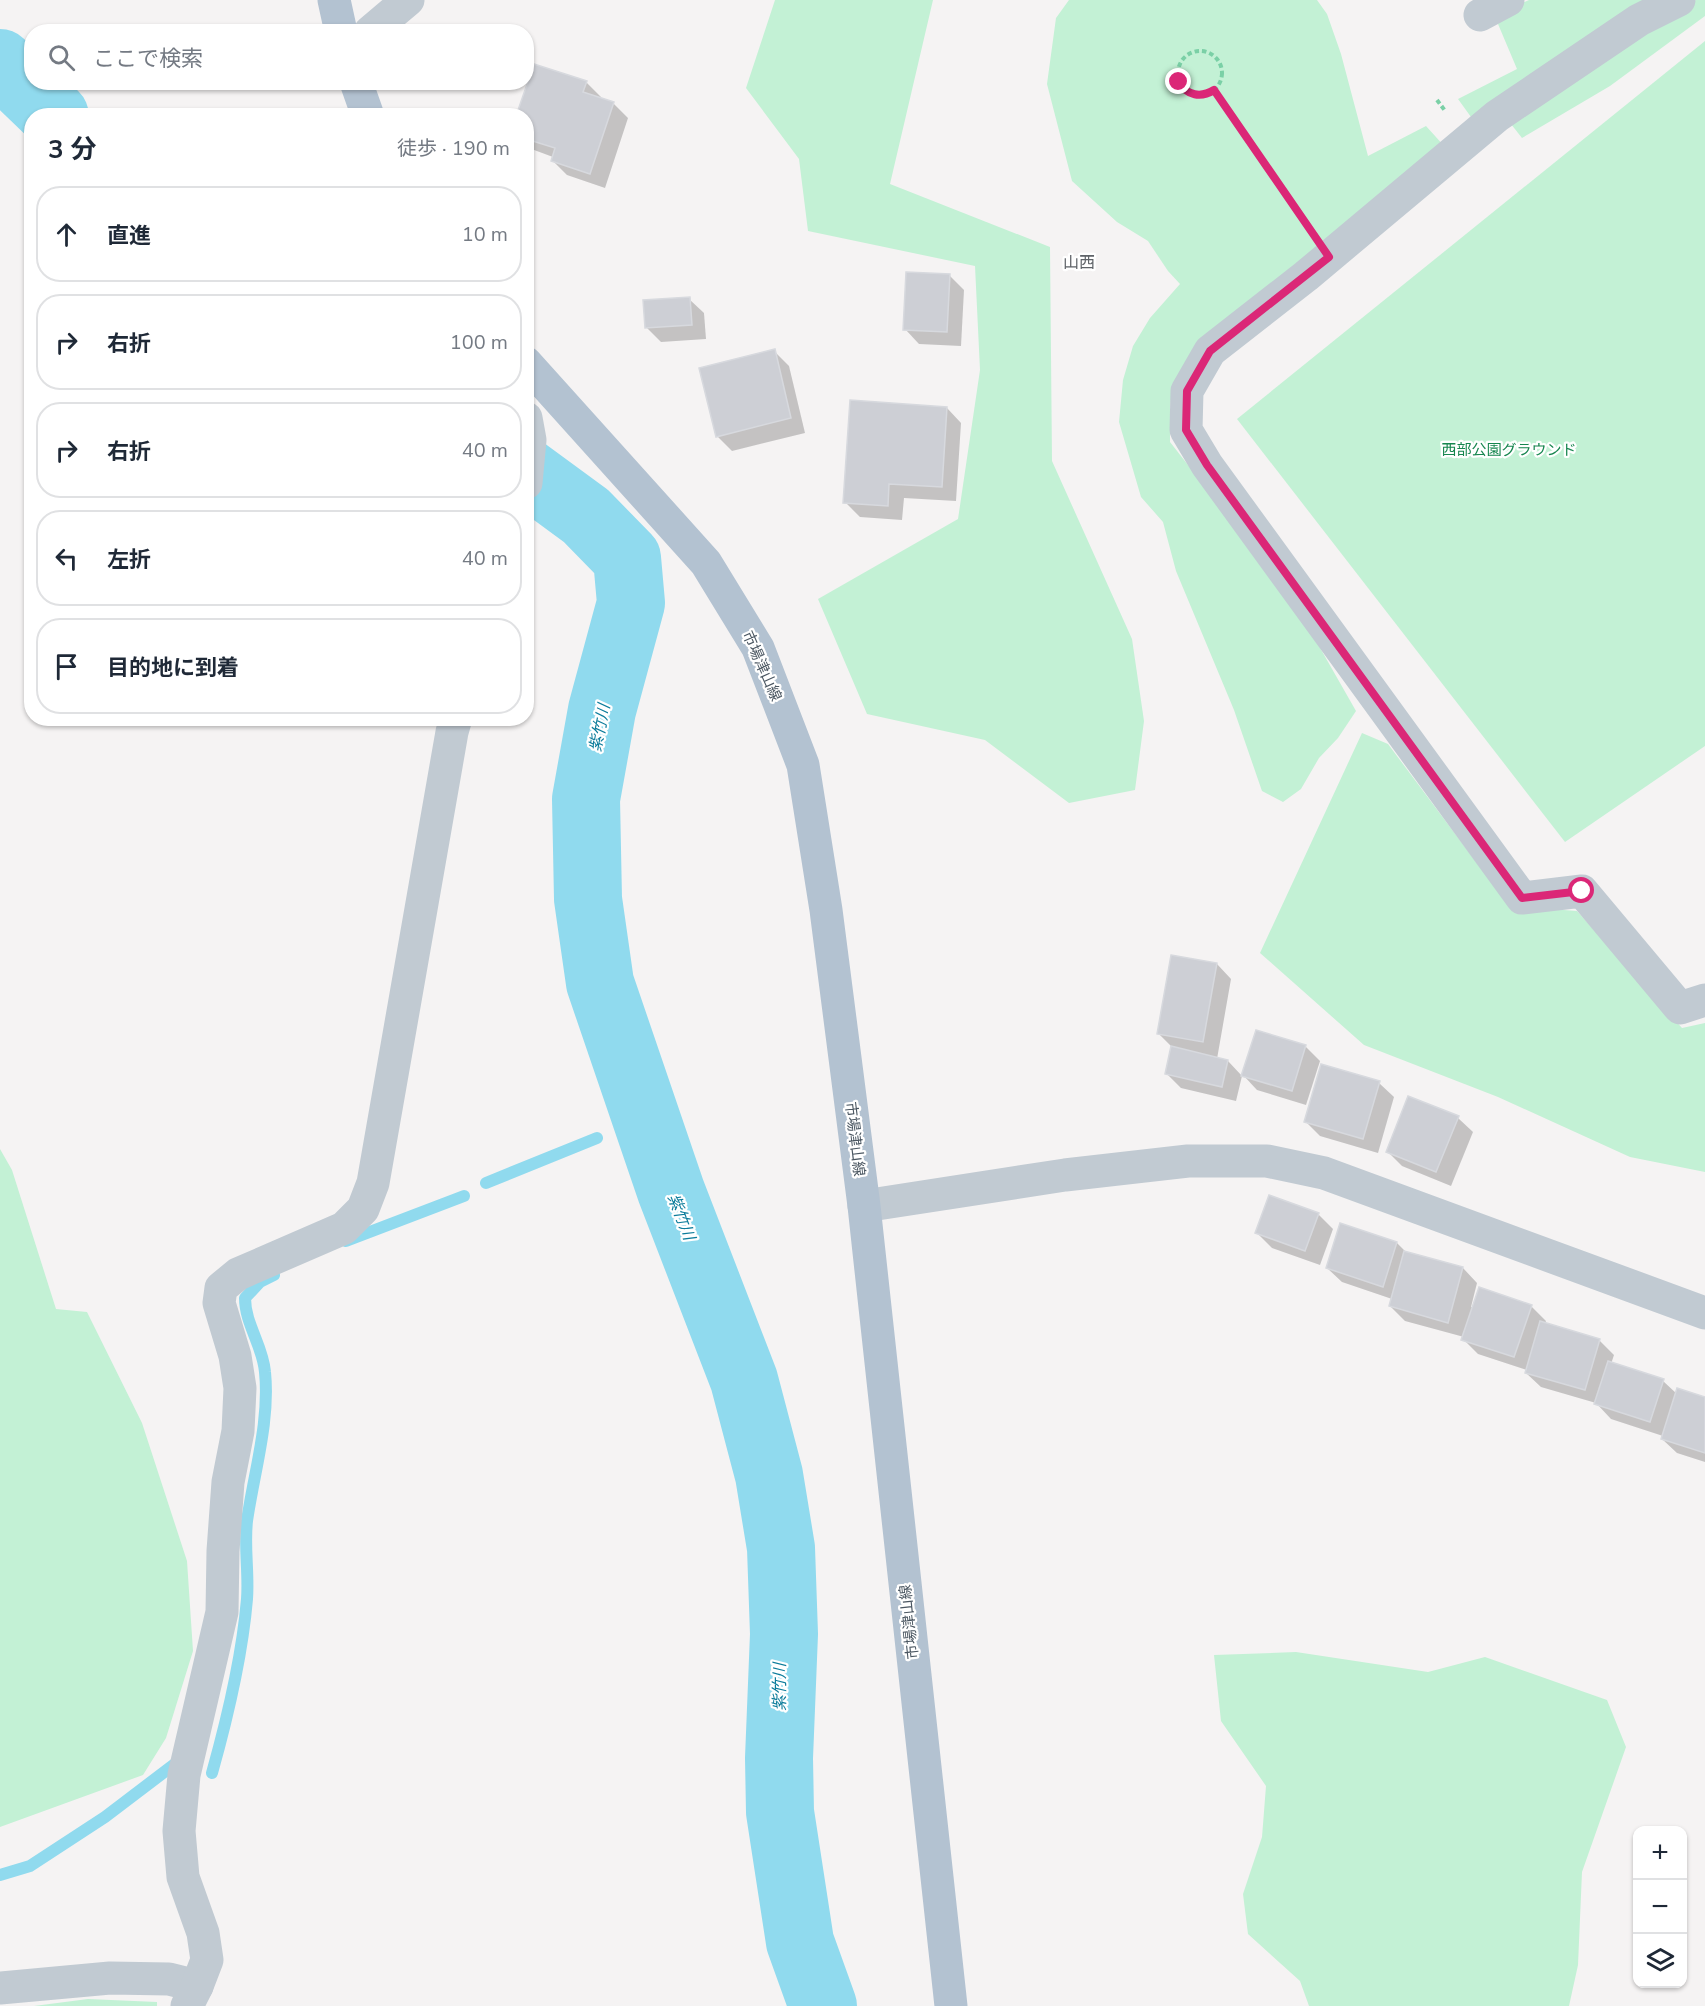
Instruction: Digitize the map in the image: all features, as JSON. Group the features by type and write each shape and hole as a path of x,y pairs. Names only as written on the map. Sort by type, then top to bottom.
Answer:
{"main road":[{"path":"334,0 339,24"},
{"path":"359,90 365,108"},
{"name":"市場津山線","path":"534,372 706,563 758,648 803,765 826,910 864,1206 951,2006"}],"street":[{"path":"380,24 408,0"},
{"path":"1480,15 1508,0"},
{"path":"1679,0 1639,20 1497,116 1329,257 1210,351 1187,391 1186,430 1207,465 1522,898 1582,891 1680,1008 1705,1000"},
{"path":"0,1988 110,1978 169,1979 192,1996 207,1960 203,1933 183,1877 179,1831 184,1775 222,1612 223,1551 228,1482 238,1431 240,1388 235,1356 219,1303 221,1288 238,1274 344,1228 363,1209 373,1183 454,726"},
{"path":"864,1206 1065,1175 1177,1162 1267,1161 1324,1173 1705,1313"}],"path":[{"path":"1199,51 1213,56 1221,68 1221,76 1214,90 1201,95 1182,88 1178,68 1185,56 1199,51"},
{"path":"1214,90 1329,257"}],"green space":[{"path":"775,0 933,0 890,184 1050,247 1052,461 1132,639 1144,721 1135,790 1069,803 985,740 867,714 818,599 958,519 980,370 975,266 808,231 799,159 746,88"},
{"path":"1069,0 1317,0 1327,14 1341,54 1368,156 1426,126 1445,147 1173,383 1170,442 1299,611 1356,711 1338,738 1319,758 1301,789 1283,802 1262,791 1234,710 1176,571 1163,522 1141,497 1119,422 1123,380 1133,346 1150,318 1180,284 1168,271 1148,241 1117,222 1072,181 1047,84 1056,18"},
{"path":"1529,0 1653,0 1471,117 1458,99 1517,69 1498,24 1509,9"},
{"path":"1696,0 1705,0 1705,16 1610,86 1522,138 1507,119 1655,21"},
{"name":"西部公園グラウンド","path":"1705,41 1705,746 1565,842 1237,419"},
{"path":"1362,733 1388,744 1509,906 1577,911 1682,1028 1705,1023 1705,1172 1630,1157 1498,1097 1364,1045 1260,953"},
{"path":"0,1149 12,1170 56,1309 87,1312 142,1423 187,1561 193,1651 166,1738 143,1775 0,1827"},
{"path":"1296,1652 1428,1672 1485,1657 1607,1700 1626,1747 1582,1872 1578,1965 1569,2006 1309,2006 1300,1981 1248,1934 1243,1894 1262,1837 1266,1786 1221,1721 1214,1655"},
{"path":"88,1999 157,2002 157,2006 34,2006"}],"building":[{"path":"534,64 587,81 583,92 614,102 590,174 551,161 555,148 534,141 534,108 519,108 525,90 534,90"},
{"path":"906,272 950,274 947,332 903,330"},
{"path":"690,297 692,325 645,328 643,300"},
{"path":"775,349 791,418 716,437 699,368"},
{"path":"850,400 947,407 942,487 889,484 888,506 843,503"},
{"path":"1171,955 1217,963 1203,1042 1157,1034"},
{"path":"1256,1030 1306,1045 1292,1091 1241,1076"},
{"path":"1171,1046 1228,1060 1222,1087 1165,1074"},
{"path":"1321,1064 1380,1081 1363,1139 1304,1122"},
{"path":"1408,1096 1459,1116 1436,1172 1386,1152"},
{"path":"1269,1195 1319,1213 1305,1251 1255,1233"},
{"path":"1340,1223 1397,1242 1383,1287 1326,1268"},
{"path":"1404,1251 1463,1267 1448,1323 1389,1306"},
{"path":"1479,1287 1532,1305 1514,1357 1461,1340"},
{"path":"1540,1321 1600,1339 1585,1390 1525,1373"},
{"path":"1608,1361 1664,1379 1650,1422 1594,1404"},
{"path":"1677,1388 1705,1397 1705,1453 1661,1439"}],"waterway":[{"name":"紫竹川","path":"0,63 24,86"},
{"name":"紫竹川","path":"28,90 47,108"},
{"name":"紫竹川","path":"534,478 586,516 627,558 631,603 602,710 586,799 588,899 600,983 671,1191 744,1380 769,1475 781,1548 784,1634 779,1758 780,1812 800,1942 823,2006"},
{"path":"486,1183 597,1138"},
{"path":"346,1241 464,1196"},
{"path":"212,1773 229,1708 242,1643 247,1589 247,1521 265,1409 264,1362 248,1317 245,1298 260,1282 274,1275"},
{"path":"0,1875 30,1866 105,1817 180,1760"}],"district":[{"name":"山西","path":"1079,263"}],"route":[{"path":"1179,82 1182,88 1194,94 1208,94 1214,90 1329,257 1210,351 1187,391 1186,430 1207,465 1522,898 1582,891"}]}
